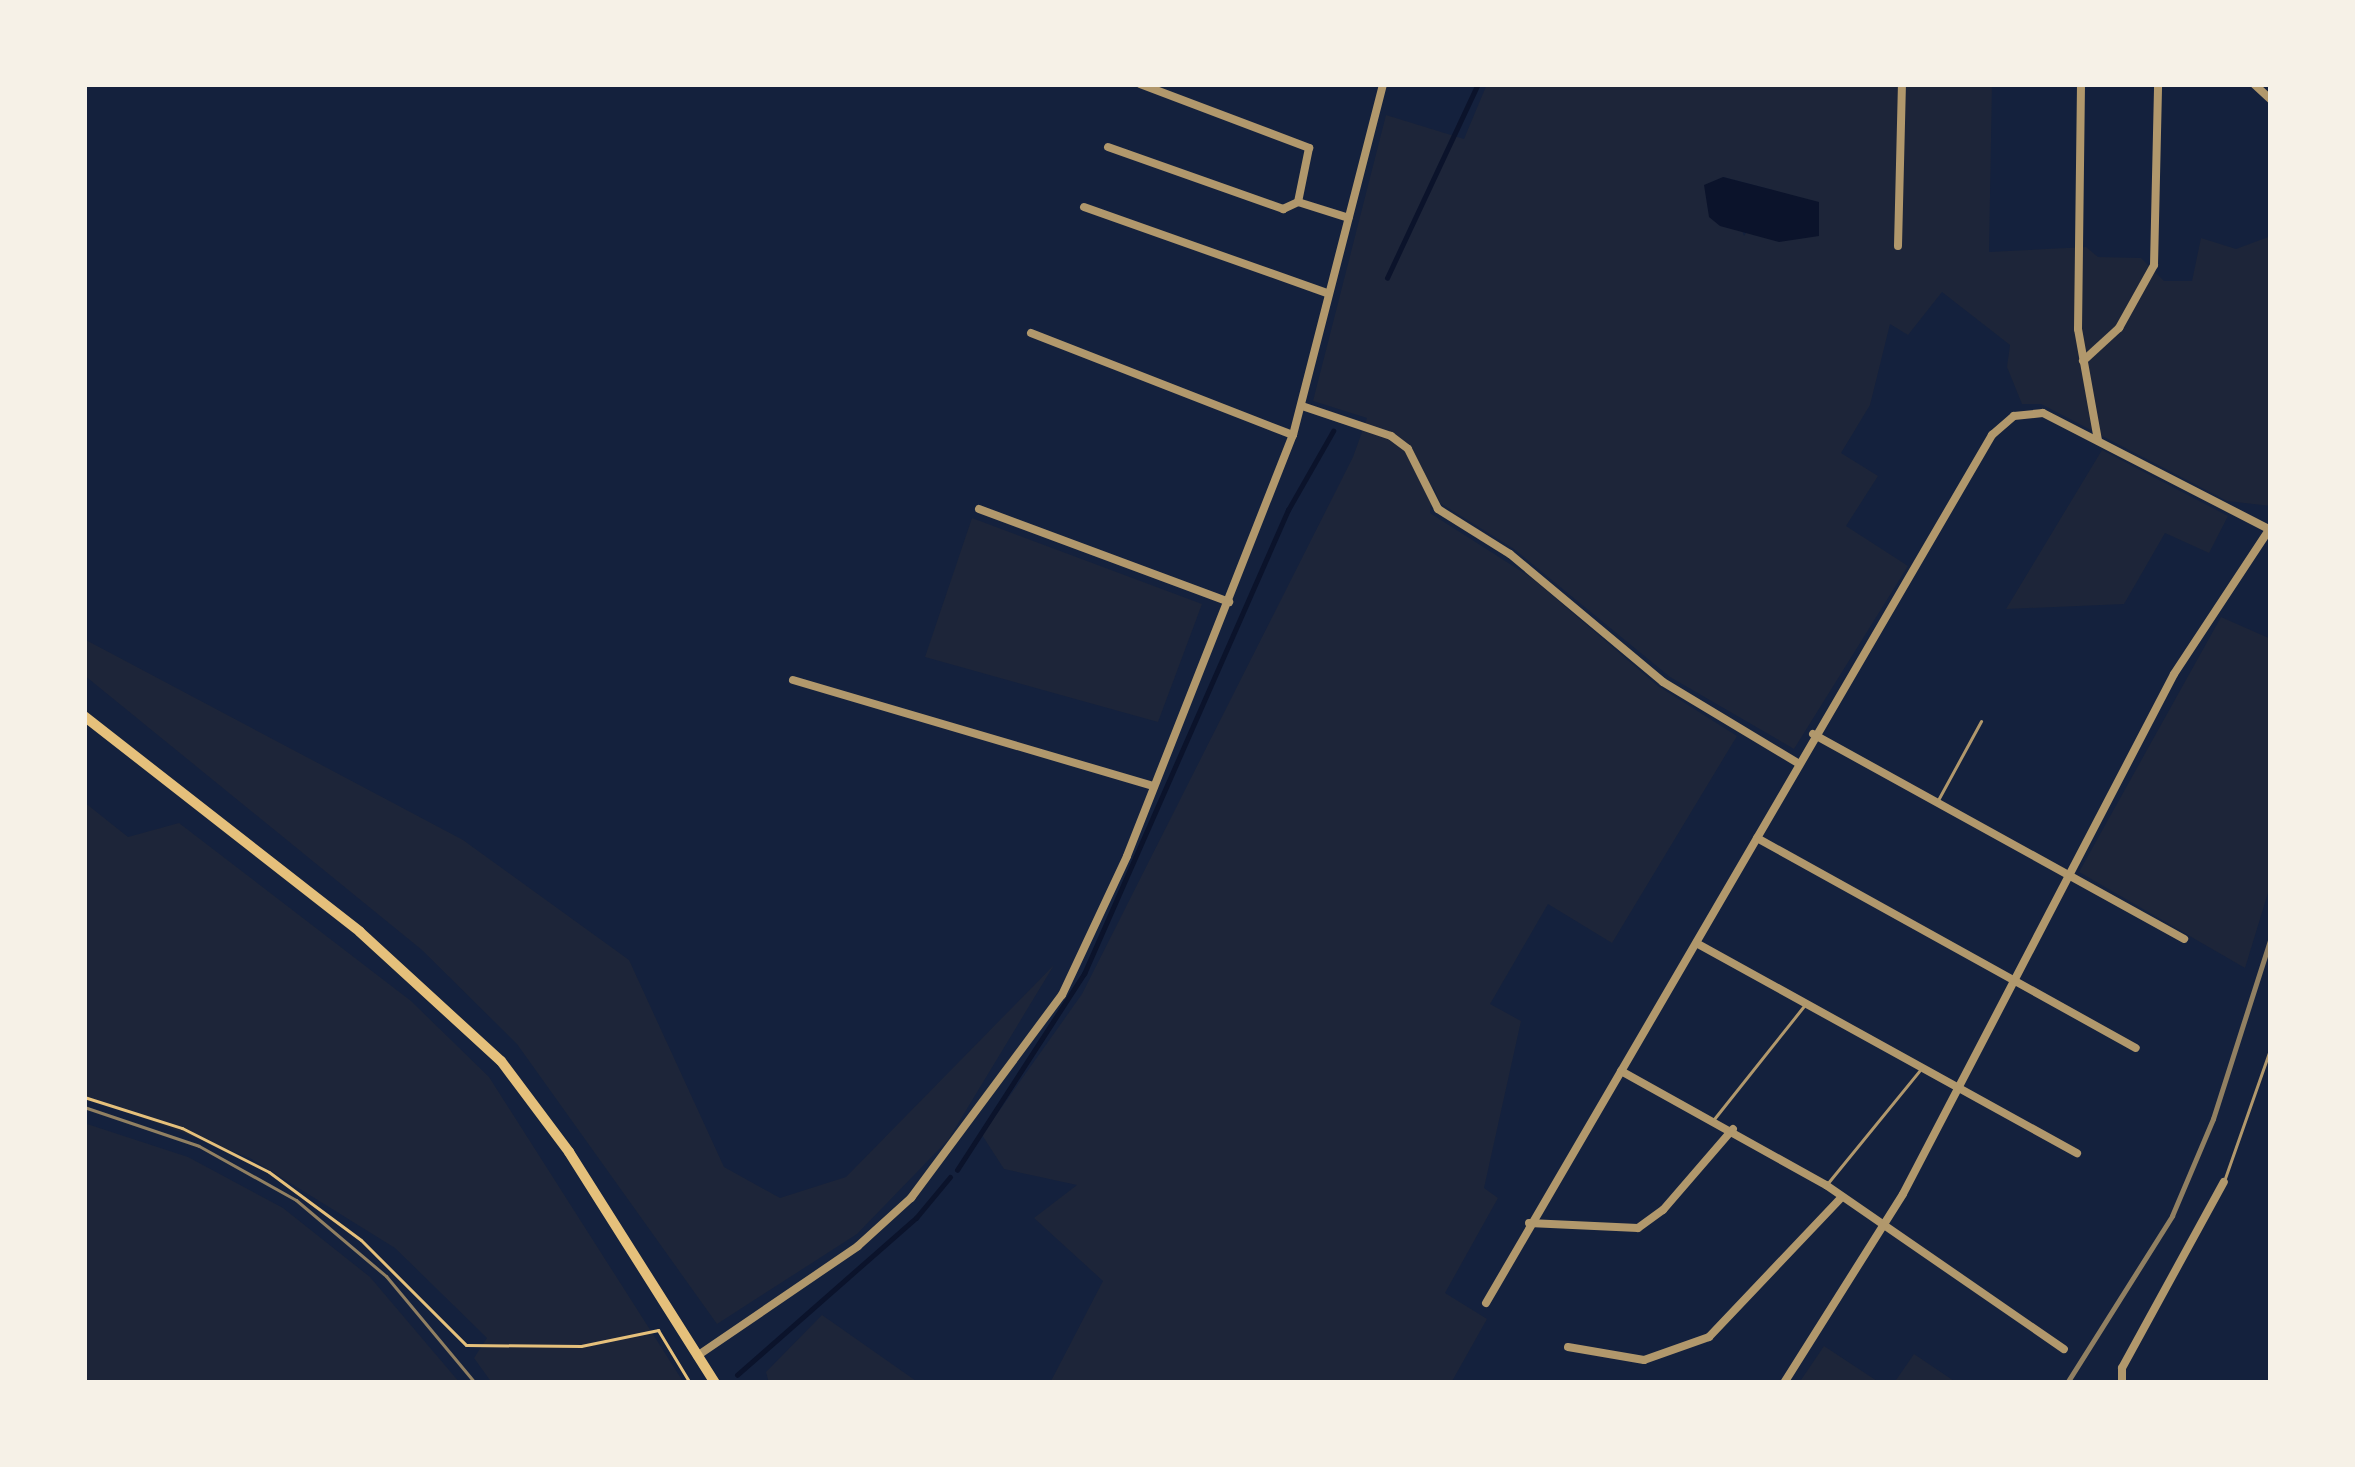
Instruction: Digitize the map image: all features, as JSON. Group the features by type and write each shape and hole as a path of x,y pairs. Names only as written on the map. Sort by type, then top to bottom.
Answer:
{"main road":[{"path":"84,716 360,932 501,1061 569,1152 715,1383"}],"street":[{"path":"1140,84 1309,148 1298,202"},
{"path":"697,1356 858,1246 942,1165 1062,995 1229,602 1293,435 1383,84"},
{"path":"1898,247 1902,84"},
{"path":"2081,84 2083,361 2098,442"},
{"path":"2083,361 2119,328 2154,265 2158,84"},
{"path":"2254,84 2271,100"},
{"path":"1108,147 1283,209 1298,202 1349,218"},
{"path":"1084,207 1328,293"},
{"path":"1031,333 1293,435"},
{"path":"1302,406 1391,436 1408,449 1438,509 1510,554 1663,682 1798,763"},
{"path":"1486,1303 1529,1223 1698,944 1813,734 1992,435 2030,411 2270,527 2174,674 1884,1227 1784,1383"},
{"path":"979,509 1229,602"},
{"path":"793,680 1153,786"},
{"path":"1813,734 2184,939"},
{"path":"1757,838 2136,1048"},
{"path":"1698,944 2077,1153"},
{"path":"1621,1071 1826,1185 2064,1349"},
{"path":"1529,1223 1638,1228 1664,1210 1732,1129"},
{"path":"2122,1383 2122,1368 2224,1182"},
{"path":"1568,1347 1644,1360 1709,1337 1842,1197"}],"lane":[{"path":"1937,802 1981,722"},
{"path":"1714,1119 1805,1005"},
{"path":"2224,1182 2271,1047"},
{"path":"1826,1185 1921,1070"}],"path":[{"path":"84,1097 182,1128 269,1172 361,1240 466,1345 581,1346 658,1330 690,1383"}],"shaded area":[{"path":"1487,84 1992,84 1989,252 2086,247 2098,257 2141,258 2164,281 2192,281 2201,238 2236,249 2271,236 2271,506 2227,501 2041,404 2022,404 2007,367 2010,345 1942,292 1908,335 1890,324 1870,405 1841,453 1878,476 1846,526 1908,566 1794,749 1670,677 1514,549 1440,503 1433,486 1430,513 1532,578 1658,686 1737,736 1612,943 1548,904 1490,1004 1521,1021 1484,1188 1498,1198 1445,1293 1487,1319 1451,1383 1050,1383 1103,1281 1034,1218 1077,1185 1004,1169 982,1135 1082,994 1353,457 1367,418 1313,401 1386,115 1464,139","holes":["1723,177 1773,190 1744,236"]},
{"path":"1723,177 1819,202 1819,236 1779,242 1720,226 1709,217 1704,185"},
{"path":"2102,450 2228,516 2209,553 2165,533 2124,604 2006,609"},
{"path":"972,518 1202,604 1158,722 925,657"},
{"path":"2221,617 2271,639 2271,883 2245,968 2079,872"},
{"path":"84,639 463,840 629,960 724,1167 780,1198 846,1177 1054,965 948,1140 857,1234 717,1324 517,1044 422,950 84,675"},
{"path":"84,802 128,837 179,823 411,1001 489,1077 684,1383 492,1383 474,1358 487,1338 395,1248 250,1158 84,1096"},
{"path":"84,1123 188,1157 283,1208 370,1277 460,1383 84,1383"},
{"path":"822,1315 919,1383 769,1383 766,1372"},
{"path":"1824,1346 1880,1383 1799,1383"},
{"path":"1914,1354 1957,1383 1894,1383"}],"waterway":[{"path":"1387,278 1478,84"},
{"path":"957,1170 1084,974 1288,510 1333,431"},
{"path":"737,1375 916,1218 950,1177"}],"tram line":[{"path":"84,1107 199,1146 296,1200 386,1276 475,1383"}],"railway":[{"path":"2067,1383 2172,1216 2213,1119 2271,937"}]}
